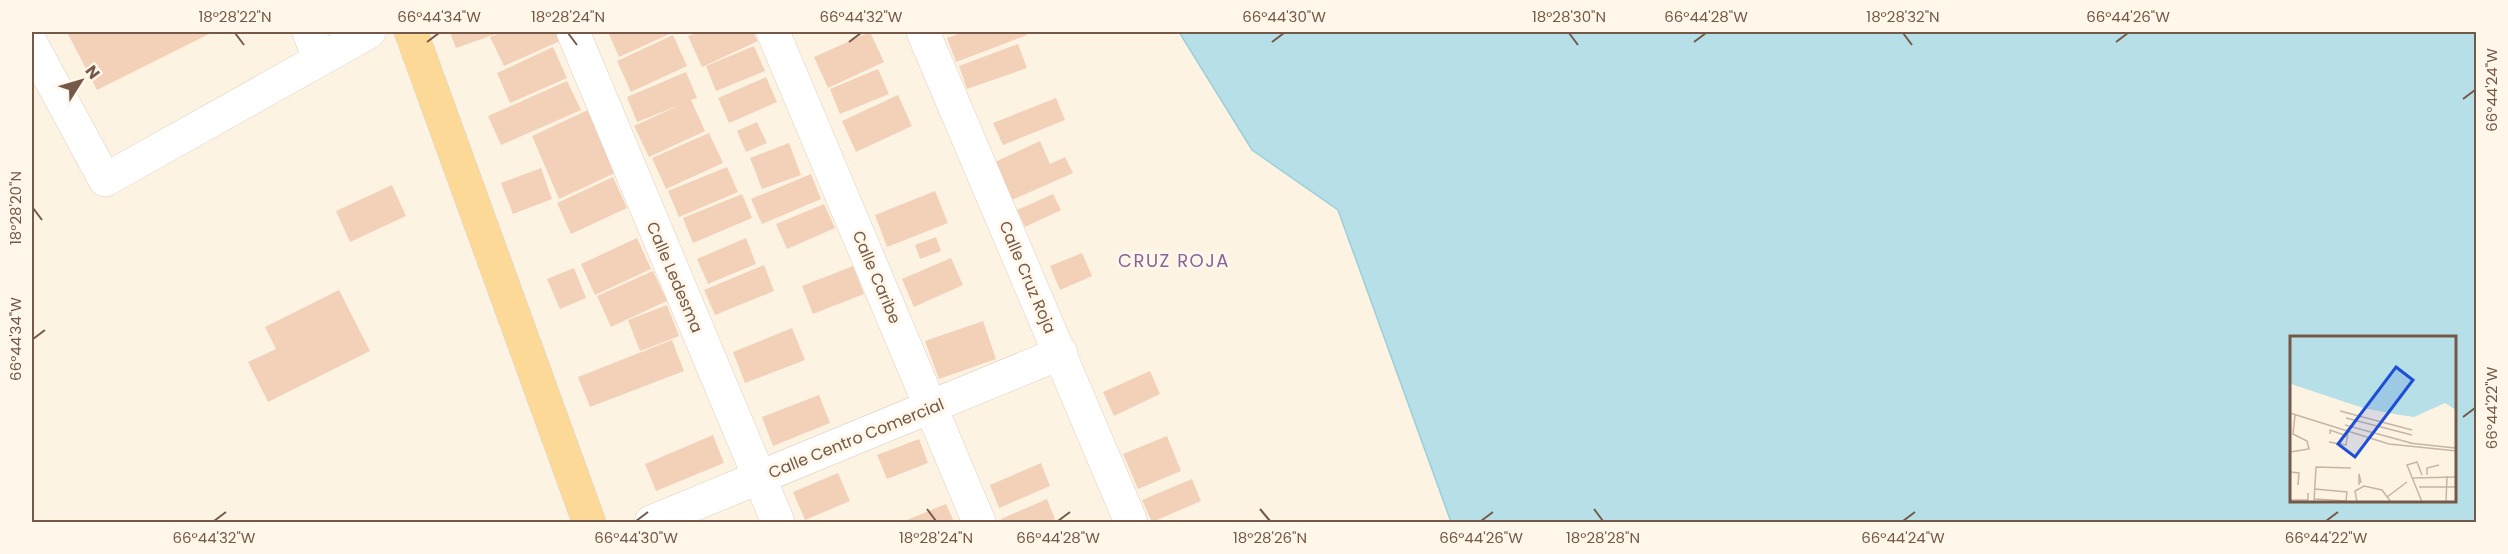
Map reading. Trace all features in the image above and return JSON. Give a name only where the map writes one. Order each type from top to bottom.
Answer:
[{"type":"main road","points":[[411,32],[590,522]]},
{"type":"street","points":[[32,45],[105,180],[314,45],[369,32]]},
{"type":"street","name":"Calle Ledesma","points":[[573,32],[778,522]]},
{"type":"street","name":"Calle Caribe","points":[[773,32],[979,522]]},
{"type":"street","name":"Calle Cruz Roja","points":[[923,32],[1131,522]]},
{"type":"street","name":"Calle Centro Comercial","points":[[651,522],[1061,353]]},
{"type":"water","points":[[1179,32],[2476,32],[2476,522],[1451,522],[1338,210],[1252,150]]},
{"type":"building","points":[[67,32],[213,32],[97,90]]},
{"type":"building","points":[[450,32],[495,32],[496,34],[456,48]]},
{"type":"building","points":[[502,32],[556,32],[560,41],[504,66],[490,37]]},
{"type":"building","points":[[608,32],[674,32],[619,57]]},
{"type":"building","points":[[698,32],[753,32],[758,41],[702,67],[688,36]]},
{"type":"building","points":[[870,32],[884,62],[828,88],[814,57]]},
{"type":"building","points":[[963,32],[1025,32],[1027,35],[956,62],[947,38]]},
{"type":"building","points":[[673,35],[687,66],[631,92],[617,61]]},
{"type":"building","points":[[1018,44],[1027,68],[967,89],[959,66]]},
{"type":"building","points":[[754,46],[765,71],[716,91],[706,66]]},
{"type":"building","points":[[553,47],[567,78],[510,103],[497,73]]},
{"type":"building","points":[[878,69],[889,94],[840,114],[830,89]]},
{"type":"building","points":[[686,72],[697,98],[691,100],[705,131],[649,157],[634,126],[680,105],[637,122],[627,97]]},
{"type":"building","points":[[766,77],[777,102],[729,123],[718,98]]},
{"type":"building","points":[[567,81],[581,110],[501,145],[488,116]]},
{"type":"building","points":[[898,95],[912,126],[856,152],[842,121]]},
{"type":"building","points":[[1056,98],[1065,120],[1003,145],[993,123]]},
{"type":"building","points":[[588,110],[615,173],[559,199],[532,136]]},
{"type":"building","points":[[757,122],[767,143],[746,152],[737,131]]},
{"type":"building","points":[[709,133],[723,163],[666,189],[652,158]]},
{"type":"building","points":[[1040,141],[1050,164],[1065,157],[1073,173],[1012,200],[995,162]]},
{"type":"building","points":[[789,143],[801,175],[762,189],[750,158]]},
{"type":"building","points":[[727,167],[738,192],[679,217],[668,191]]},
{"type":"building","points":[[541,168],[552,199],[513,214],[501,183]]},
{"type":"building","points":[[811,174],[821,199],[762,224],[751,199]]},
{"type":"building","points":[[613,177],[627,208],[571,234],[557,203]]},
{"type":"building","points":[[392,185],[406,216],[350,242],[336,211]]},
{"type":"building","points":[[935,191],[948,223],[887,247],[875,215]]},
{"type":"building","points":[[742,194],[752,218],[693,243],[683,218]]},
{"type":"building","points":[[1053,194],[1061,210],[1025,227],[1017,210]]},
{"type":"building","points":[[824,204],[835,228],[787,249],[776,224]]},
{"type":"building","points":[[936,237],[941,251],[920,259],[915,245]]},
{"type":"building","points":[[637,238],[651,269],[595,295],[581,264]]},
{"type":"building","points":[[746,238],[756,264],[708,284],[697,259]]},
{"type":"building","points":[[1082,253],[1092,276],[1060,290],[1050,266]]},
{"type":"building","points":[[951,258],[963,285],[914,307],[902,279]]},
{"type":"building","points":[[764,265],[774,291],[715,315],[704,290]]},
{"type":"building","points":[[853,266],[864,294],[813,314],[802,286]]},
{"type":"building","points":[[574,268],[586,298],[560,309],[547,279]]},
{"type":"building","points":[[653,271],[667,301],[611,327],[597,296]]},
{"type":"building","points":[[339,290],[370,351],[268,402],[248,362],[276,349],[265,327]]},
{"type":"building","points":[[667,305],[679,336],[640,351],[628,320]]},
{"type":"building","points":[[983,321],[996,359],[939,379],[925,341]]},
{"type":"building","points":[[792,328],[805,360],[745,383],[733,352]]},
{"type":"building","points":[[672,340],[684,371],[590,407],[578,377]]},
{"type":"building","points":[[1150,371],[1160,394],[1114,416],[1103,392]]},
{"type":"building","points":[[819,395],[830,423],[773,446],[762,417]]},
{"type":"building","points":[[713,435],[724,463],[656,491],[645,464]]},
{"type":"building","points":[[1167,436],[1181,471],[1138,489],[1123,454]]},
{"type":"building","points":[[919,439],[928,463],[887,479],[877,455]]},
{"type":"building","points":[[1041,463],[1050,486],[999,508],[990,485]]},
{"type":"building","points":[[838,473],[850,501],[805,520],[793,492]]},
{"type":"building","points":[[1192,479],[1201,501],[1152,522],[1142,500]]},
{"type":"building","points":[[1047,499],[1055,519],[1048,522],[1002,522],[1001,519]]},
{"type":"building","points":[[946,504],[954,522],[902,522]]},
{"type":"district","name":"CRUZ ROJA","points":[[1174,261]]}]
